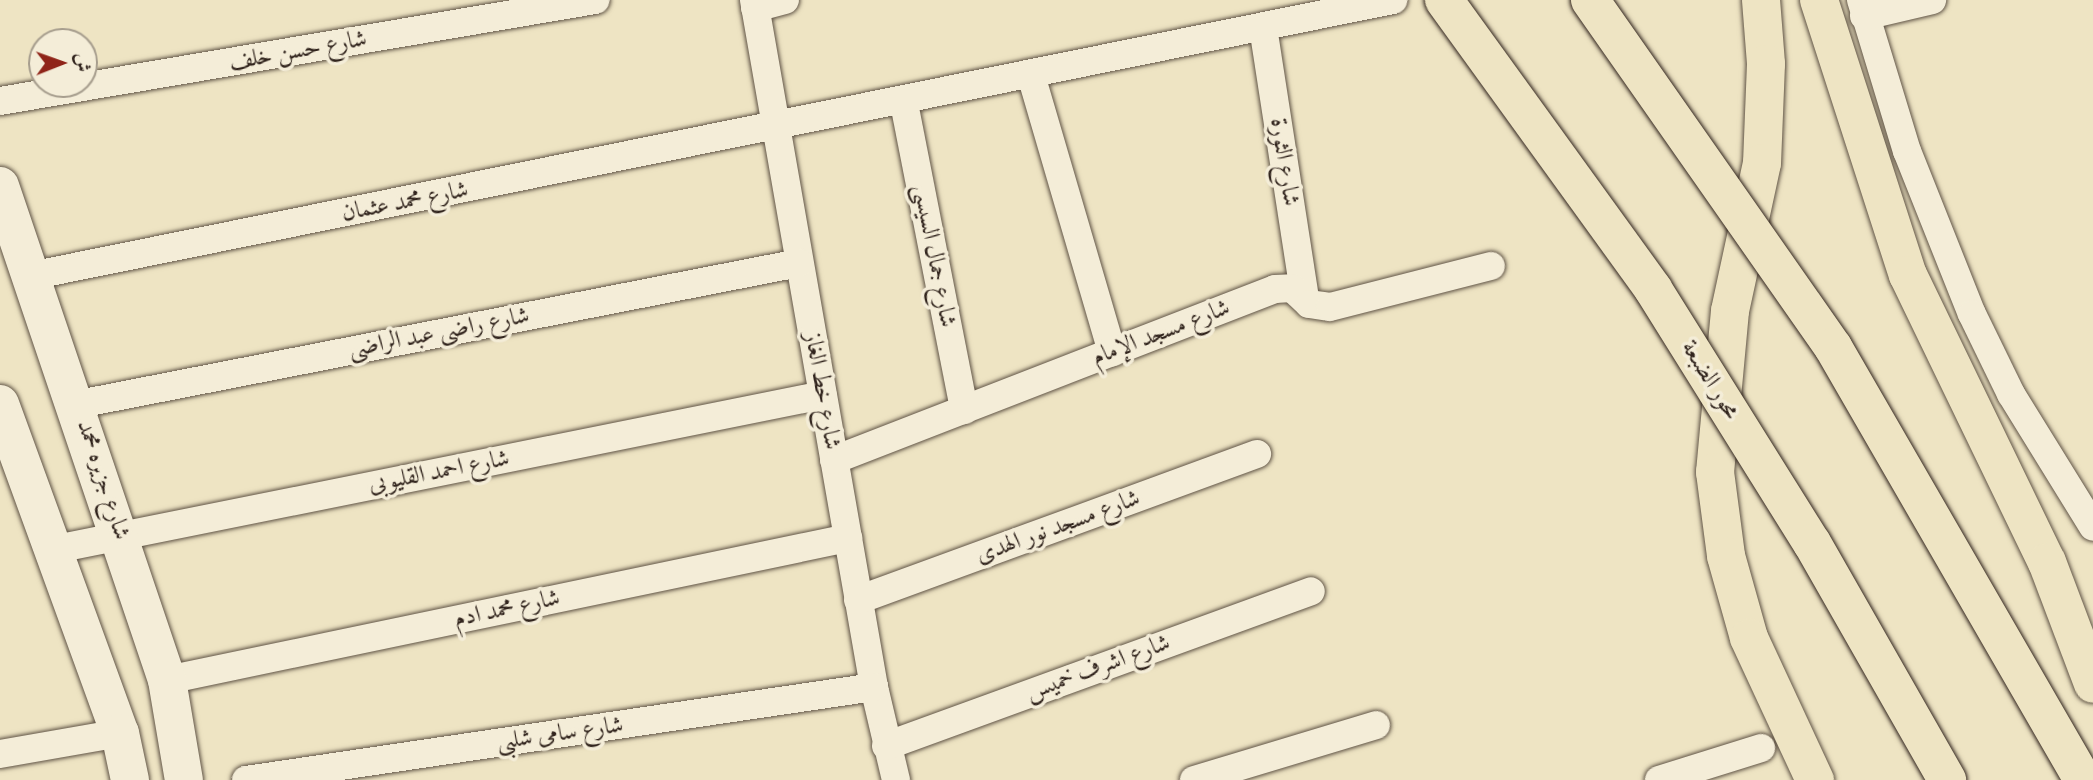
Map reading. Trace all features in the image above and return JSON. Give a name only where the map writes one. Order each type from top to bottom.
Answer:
[{"type":"highway","name":"محور الضبعة","points":[[1444,0],[1653,289],[1812,543],[1947,780]]},
{"type":"highway","points":[[1590,0],[1833,347],[2083,780]]},
{"type":"highway","points":[[1761,0],[1766,64],[1762,163],[1730,312],[1715,472],[1726,556],[1749,638],[1815,780]]},
{"type":"highway","points":[[1819,0],[1908,275],[2047,562],[2093,684]]},
{"type":"main road","name":"شارع جزيره محمد","points":[[0,186],[79,404],[167,680],[184,780]]},
{"type":"main road","points":[[0,404],[56,549],[120,733],[130,780]]},
{"type":"street","name":"شارع حسن خلف","points":[[0,101],[595,0]]},
{"type":"street","points":[[754,4],[785,0]]},
{"type":"street","name":"شارع محمد عثمان","points":[[34,275],[904,103],[1263,27],[1322,7],[1392,0]]},
{"type":"street","points":[[1932,0],[1862,8],[1907,150],[1972,314],[2011,394],[2093,527]]},
{"type":"street","name":"شارع خط الغاز","points":[[754,4],[858,600],[895,780]]},
{"type":"street","name":"شارع الثورة","points":[[1263,27],[1305,297]]},
{"type":"street","points":[[1031,75],[1112,352]]},
{"type":"street","name":"شارع جمال السيسى","points":[[904,103],[964,410]]},
{"type":"street","name":"شارع راضى عبد الراضى","points":[[79,404],[799,262]]},
{"type":"street","name":"شارع مسجد الإمام","points":[[834,460],[1275,289],[1330,307],[1491,266]]},
{"type":"street","name":"شارع احمد القليوبى","points":[[56,549],[823,395]]},
{"type":"street","name":"شارع مسجد نور الهدى","points":[[858,600],[1257,454]]},
{"type":"street","name":"شارع محمد ادم","points":[[167,680],[848,538]]},
{"type":"street","name":"شارع اشرف خميس","points":[[886,746],[1311,591]]},
{"type":"street","name":"شارع سامى شلبى","points":[[246,780],[874,687]]},
{"type":"street","points":[[1194,780],[1376,725]]},
{"type":"street","points":[[0,754],[120,733]]},
{"type":"street","points":[[1659,780],[1761,748]]}]
